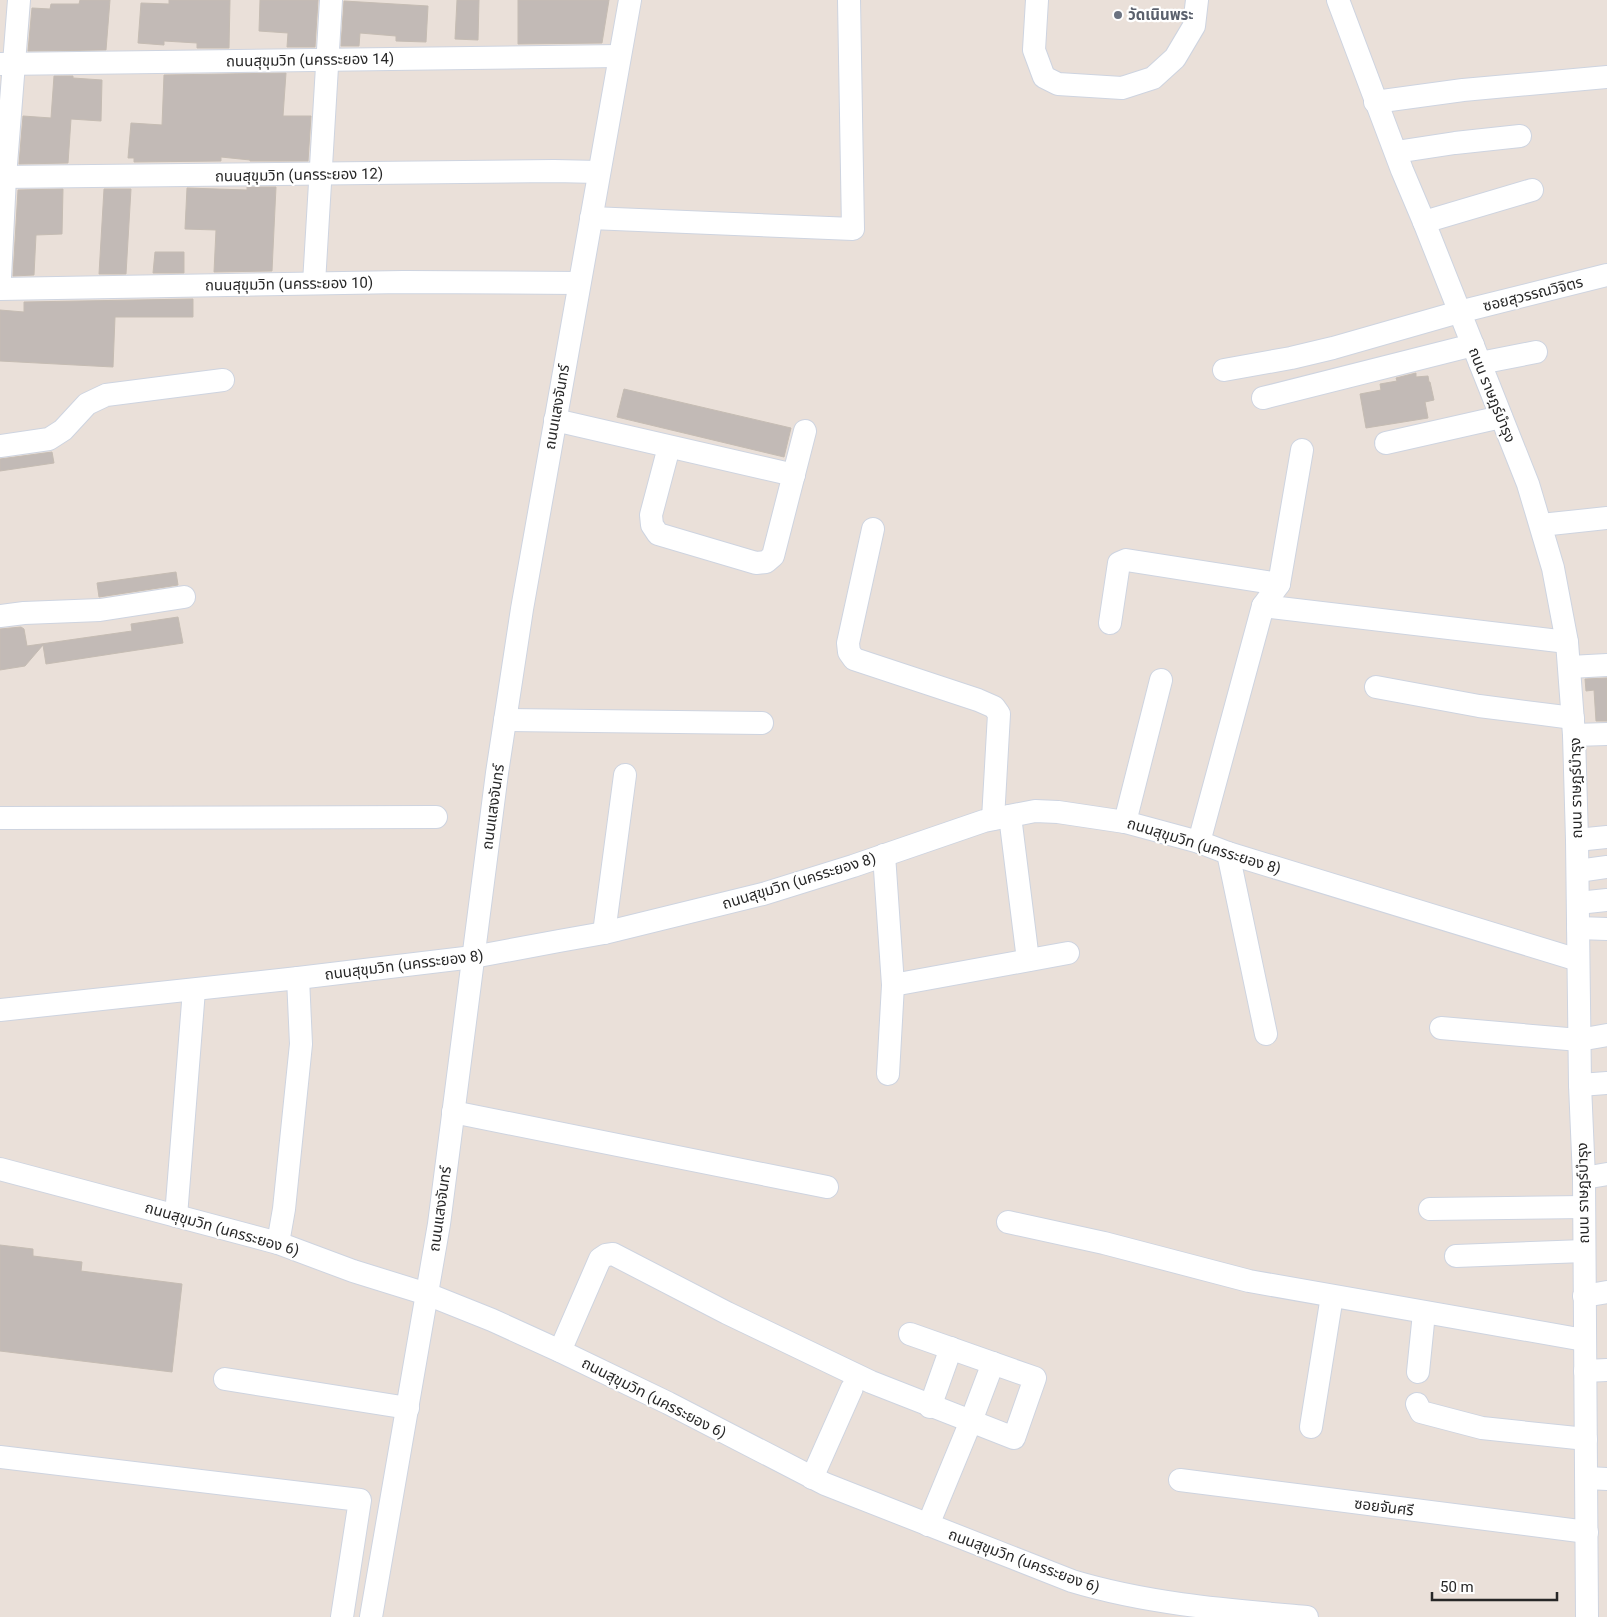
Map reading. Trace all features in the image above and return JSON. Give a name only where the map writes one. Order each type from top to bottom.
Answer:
[{"type":"street","points":[[0,278],[7,64],[19,0]]},
{"type":"street","points":[[314,283],[329,59],[331,0]]},
{"type":"street","name":"ถนนแสงจันทร์","points":[[371,1617],[439,1224],[473,957],[522,608],[630,0]]},
{"type":"street","points":[[591,218],[853,229],[849,0]]},
{"type":"street","points":[[1037,0],[1034,50],[1044,77],[1058,84],[1122,88],[1154,78],[1175,58],[1194,26],[1197,0]]},
{"type":"street","name":"ถนน ราษฎร์บำรุง","points":[[1338,0],[1375,102],[1528,484],[1553,568],[1567,642],[1574,726],[1578,871],[1579,1040],[1584,1178],[1586,1439],[1597,1478],[1587,1532],[1587,1617]]},
{"type":"street","name":"ถนนสุขุมวิท (นครระยอง 14)","points":[[7,64],[619,56]]},
{"type":"street","points":[[1375,102],[1463,90],[1607,77]]},
{"type":"street","points":[[1396,152],[1520,136]]},
{"type":"street","name":"ถนนสุขุมวิท (นครระยอง 12)","points":[[3,178],[599,172]]},
{"type":"street","points":[[1424,222],[1532,190]]},
{"type":"street","name":"ซอยสุวรรณวิจิตร","points":[[1224,370],[1325,350],[1459,312],[1607,275]]},
{"type":"street","name":"ถนนสุขุมวิท (นครระยอง 10)","points":[[0,290],[314,283],[579,283]]},
{"type":"street","points":[[1263,398],[1477,354],[1536,352]]},
{"type":"street","points":[[0,446],[49,439],[64,430],[87,404],[106,395],[223,380]]},
{"type":"street","points":[[1386,443],[1501,417]]},
{"type":"street","points":[[555,420],[794,476]]},
{"type":"street","points":[[669,447],[651,516],[652,525],[658,534],[756,563],[766,562],[773,556],[805,431]]},
{"type":"street","points":[[1198,842],[1263,606],[1279,584],[1302,450]]},
{"type":"street","points":[[1541,525],[1607,518]]},
{"type":"street","points":[[873,529],[848,643],[849,652],[854,659],[978,700],[994,707],[999,714],[1001,818],[1028,960]]},
{"type":"street","points":[[1110,623],[1119,563],[1126,560],[1279,584]]},
{"type":"street","points":[[0,616],[24,613],[100,610],[184,597]]},
{"type":"street","points":[[1263,606],[1567,642]]},
{"type":"street","points":[[1570,667],[1607,665]]},
{"type":"street","points":[[1125,822],[1161,680]]},
{"type":"street","points":[[1376,687],[1479,706],[1607,734]]},
{"type":"street","points":[[505,720],[762,723]]},
{"type":"street","points":[[604,933],[625,776]]},
{"type":"street","name":"ถนนสุขุมวิท (นครระยอง 8)","points":[[0,1010],[194,990],[473,957],[604,933],[763,894],[1001,818],[1036,811],[1058,812],[1125,822],[1198,842],[1228,853],[1578,960]]},
{"type":"street","points":[[0,818],[436,817]]},
{"type":"street","points":[[1577,840],[1607,837]]},
{"type":"street","points":[[1228,853],[1266,1034]]},
{"type":"street","points":[[884,855],[893,985],[888,1074]]},
{"type":"street","points":[[1578,871],[1607,867]]},
{"type":"street","points":[[1578,903],[1607,900]]},
{"type":"street","points":[[1578,928],[1607,929]]},
{"type":"street","points":[[893,985],[1068,953]]},
{"type":"street","points":[[278,1243],[284,1209],[301,1044],[298,978]]},
{"type":"street","points":[[176,1216],[194,990]]},
{"type":"street","points":[[1441,1028],[1579,1040],[1607,1035]]},
{"type":"street","points":[[1580,1085],[1607,1083]]},
{"type":"street","points":[[453,1112],[828,1187]]},
{"type":"street","name":"ถนนสุขุมวิท (นครระยอง 6)","points":[[0,1169],[278,1243],[353,1271],[427,1294],[560,1350],[668,1403],[812,1478],[1072,1581],[1135,1598],[1307,1617]]},
{"type":"street","points":[[1584,1178],[1607,1174]]},
{"type":"street","points":[[1430,1209],[1584,1206]]},
{"type":"street","points":[[1008,1222],[1104,1243],[1249,1281],[1584,1340]]},
{"type":"street","points":[[1456,1256],[1584,1251]]},
{"type":"street","points":[[560,1350],[600,1259],[606,1255],[613,1254],[727,1313],[871,1382],[930,1407],[1014,1438],[1035,1378],[910,1334]]},
{"type":"street","points":[[1584,1296],[1607,1292]]},
{"type":"street","points":[[1311,1427],[1332,1296]]},
{"type":"street","points":[[1418,1372],[1424,1313]]},
{"type":"street","points":[[930,1407],[952,1348]]},
{"type":"street","points":[[928,1525],[993,1363]]},
{"type":"street","points":[[1585,1371],[1607,1370]]},
{"type":"street","points":[[225,1379],[408,1408]]},
{"type":"street","points":[[812,1478],[852,1388]]},
{"type":"street","points":[[1417,1404],[1421,1412],[1482,1428],[1586,1439]]},
{"type":"street","points":[[0,1457],[360,1500],[342,1617]]},
{"type":"street","name":"ซอยจันศรี","points":[[1180,1480],[1587,1532]]},
{"type":"building","points":[[80,0],[110,0],[106,50],[28,51],[32,8],[50,9],[51,4],[79,4]]},
{"type":"building","points":[[169,0],[230,0],[229,48],[197,48],[197,43],[164,41],[164,45],[138,43],[141,3],[169,4]]},
{"type":"building","points":[[260,0],[318,0],[315,47],[287,47],[288,33],[259,31]]},
{"type":"building","points":[[457,0],[479,0],[478,40],[455,39]]},
{"type":"building","points":[[518,0],[609,0],[602,43],[518,44]]},
{"type":"building","points":[[344,1],[428,6],[426,42],[396,41],[396,36],[360,33],[359,46],[341,46]]},
{"type":"building","points":[[286,73],[283,116],[311,116],[308,161],[250,161],[221,157],[221,161],[134,162],[134,158],[128,158],[131,123],[162,125],[164,75]]},
{"type":"building","points":[[54,76],[73,76],[73,78],[102,80],[101,121],[71,119],[68,163],[19,164],[23,116],[51,118]]},
{"type":"building","points":[[247,187],[276,187],[272,271],[214,272],[216,230],[185,229],[187,188],[247,190]]},
{"type":"building","points":[[63,189],[62,234],[36,235],[34,275],[13,276],[18,190]]},
{"type":"building","points":[[104,189],[131,189],[126,274],[99,274]]},
{"type":"building","points":[[155,252],[184,252],[184,273],[153,273]]},
{"type":"building","points":[[193,299],[193,317],[115,317],[113,367],[0,361],[0,310],[24,312],[24,302]]},
{"type":"building","points":[[1416,373],[1416,377],[1428,376],[1430,382],[1434,400],[1425,402],[1428,418],[1366,428],[1360,394],[1381,390],[1380,384],[1397,381],[1396,378]]},
{"type":"building","points":[[624,389],[791,428],[784,457],[617,417]]},
{"type":"building","points":[[52,452],[54,463],[0,471],[0,459]]},
{"type":"building","points":[[176,572],[178,585],[99,597],[97,583]]},
{"type":"building","points":[[178,617],[183,643],[46,664],[43,645],[25,666],[0,670],[0,629],[21,627],[24,629],[27,646],[132,631],[131,624]]},
{"type":"building","points":[[1607,678],[1607,721],[1596,721],[1594,690],[1586,691],[1585,679]]},
{"type":"building","points":[[0,1245],[33,1249],[33,1256],[82,1262],[81,1271],[182,1284],[172,1372],[0,1351]]},
{"type":"place","name":"วัดเนินพระ","points":[[1118,15]]}]
